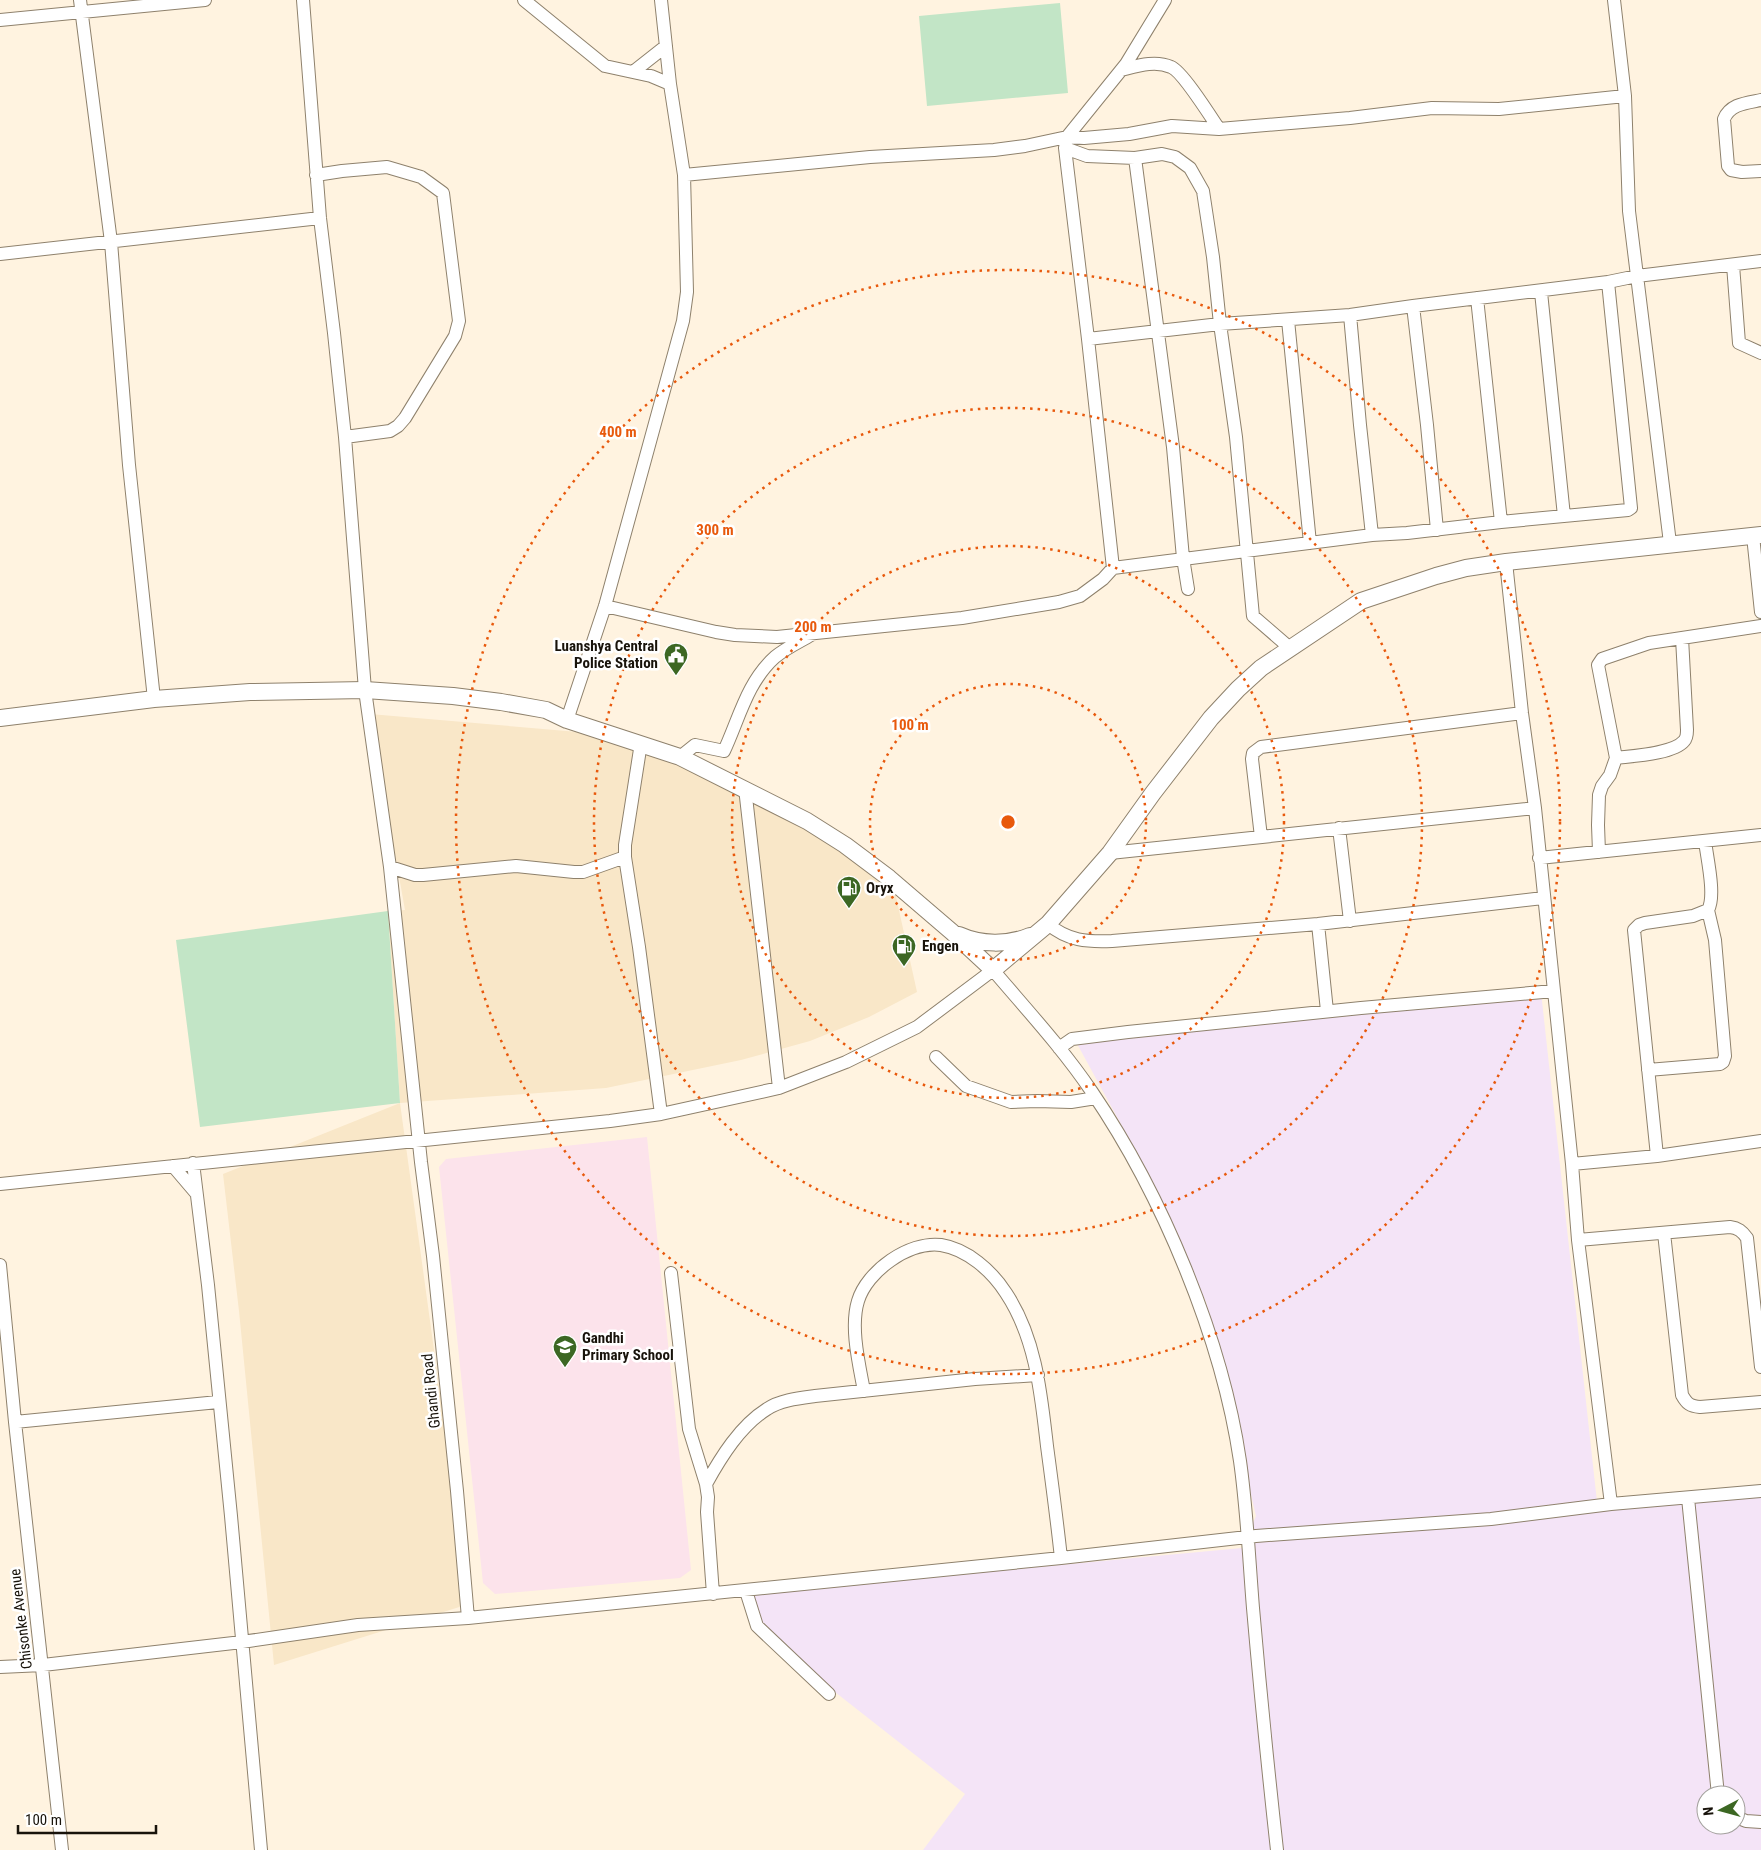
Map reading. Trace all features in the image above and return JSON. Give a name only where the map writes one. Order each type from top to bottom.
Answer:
[{"type":"main road","points":[[0,718],[154,699],[250,692],[365,690],[501,702],[546,710],[566,720],[680,757],[745,788],[807,821],[845,845],[889,878],[993,970],[1046,926],[1110,852],[1211,718],[1261,668],[1362,601],[1466,568],[1757,535]]},
{"type":"main road","points":[[952,932],[974,940],[998,942],[1022,939],[1046,926]]},
{"type":"street","points":[[0,20],[80,6],[205,0]]},
{"type":"street","name":"Ghandi Road","points":[[303,0],[320,218],[345,437],[365,690],[390,867],[421,1162],[433,1256],[468,1618]]},
{"type":"street","points":[[524,0],[605,66],[651,76],[670,84]]},
{"type":"street","points":[[566,720],[606,606],[682,321],[687,292],[684,174],[670,84],[661,0]]},
{"type":"street","points":[[1113,568],[1066,142],[1121,70],[1165,0]]},
{"type":"street","points":[[1614,0],[1625,96],[1629,211],[1670,544]]},
{"type":"street","points":[[80,6],[111,242],[129,465],[154,699]]},
{"type":"street","points":[[633,72],[666,46]]},
{"type":"street","points":[[1121,70],[1148,63],[1172,67],[1219,128]]},
{"type":"street","points":[[684,174],[870,157],[994,150],[1129,134],[1172,126],[1219,128],[1350,118],[1432,108],[1499,109],[1625,96]]},
{"type":"street","points":[[1761,100],[1733,107],[1724,120],[1728,166],[1731,170],[1742,172],[1761,171]]},
{"type":"street","points":[[1066,142],[1087,156],[1135,158],[1162,154],[1176,157],[1190,168],[1203,192],[1214,258],[1220,324],[1236,437],[1252,616],[1290,648]]},
{"type":"street","points":[[1135,158],[1173,447],[1183,558],[1188,589]]},
{"type":"street","points":[[316,175],[387,167],[422,177],[443,192],[459,321],[455,336],[405,418],[398,426],[390,431],[345,437]]},
{"type":"street","points":[[0,254],[320,218]]},
{"type":"street","points":[[1088,339],[1220,324],[1350,315],[1478,298],[1541,292],[1636,276],[1761,261]]},
{"type":"street","points":[[1734,265],[1739,344],[1761,354]]},
{"type":"street","points":[[606,606],[735,635],[777,637],[962,618],[1059,602],[1080,596],[1104,579],[1113,568],[1372,535],[1628,510],[1631,508],[1608,282]]},
{"type":"street","points":[[1541,292],[1564,516]]},
{"type":"street","points":[[1478,298],[1501,522]]},
{"type":"street","points":[[1413,306],[1437,530]]},
{"type":"street","points":[[1350,315],[1372,535]]},
{"type":"street","points":[[1288,320],[1310,542]]},
{"type":"street","points":[[1757,535],[1761,612]]},
{"type":"street","points":[[1506,562],[1522,713],[1535,808],[1572,1164],[1578,1240],[1611,1504]]},
{"type":"street","points":[[1599,852],[1599,795],[1602,786],[1610,775],[1616,758],[1598,665],[1600,662],[1639,645],[1761,626]]},
{"type":"street","points":[[680,757],[695,745],[724,751],[745,699],[758,674],[776,656],[814,633]]},
{"type":"street","points":[[1616,758],[1648,754],[1671,748],[1681,744],[1686,739],[1688,730],[1682,638]]},
{"type":"street","points":[[1262,837],[1252,758],[1253,753],[1261,747],[1522,713]]},
{"type":"street","points":[[641,743],[625,845],[625,857],[661,1114]]},
{"type":"street","points":[[745,788],[779,1088]]},
{"type":"street","points":[[1110,852],[1535,808]]},
{"type":"street","points":[[1339,828],[1350,921]]},
{"type":"street","points":[[1539,858],[1761,835]]},
{"type":"street","points":[[1656,1156],[1634,930],[1639,924],[1693,916],[1708,910],[1711,905],[1711,895],[1704,841]]},
{"type":"street","points":[[390,867],[415,875],[516,866],[583,872],[625,857]]},
{"type":"street","points":[[1046,926],[1064,935],[1093,942],[1350,921],[1543,898]]},
{"type":"street","points":[[1648,1070],[1720,1064],[1723,1062],[1725,1056],[1715,940],[1708,910]]},
{"type":"street","points":[[1318,924],[1326,1011]]},
{"type":"street","points":[[0,1184],[642,1118],[661,1114],[779,1088],[846,1062],[917,1027],[993,970],[1059,1048],[1096,1098],[1130,1153],[1163,1219],[1190,1284],[1221,1373],[1240,1461],[1276,1850]]},
{"type":"street","points":[[1059,1048],[1072,1039],[1326,1011],[1554,991]]},
{"type":"street","points":[[936,1057],[966,1086],[1011,1102],[1037,1100],[1071,1102],[1096,1098]]},
{"type":"street","points":[[1572,1164],[1656,1156],[1761,1141]]},
{"type":"street","points":[[193,1163],[208,1285],[262,1850]]},
{"type":"street","points":[[173,1166],[196,1193]]},
{"type":"street","points":[[1578,1240],[1730,1227],[1743,1232],[1747,1238],[1761,1367]]},
{"type":"street","points":[[1664,1233],[1682,1395],[1686,1402],[1691,1406],[1700,1408],[1761,1402]]},
{"type":"street","points":[[864,1391],[858,1360],[856,1328],[858,1301],[866,1284],[878,1269],[896,1257],[920,1248],[940,1245],[965,1254],[985,1268],[1008,1294],[1028,1339],[1038,1375],[1061,1558]]},
{"type":"street","name":"Chisonke Avenue","points":[[0,1264],[15,1422],[62,1850]]},
{"type":"street","points":[[671,1273],[689,1429],[706,1484],[708,1497],[707,1512],[713,1594]]},
{"type":"street","points":[[706,1484],[716,1466],[745,1426],[768,1408],[791,1400],[864,1391],[1038,1375]]},
{"type":"street","points":[[15,1422],[218,1402]]},
{"type":"street","points":[[0,1667],[43,1665],[242,1642],[358,1625],[468,1618],[746,1591],[1247,1537],[1492,1519],[1611,1504],[1761,1490]]},
{"type":"street","points":[[1688,1498],[1717,1785]]},
{"type":"street","points":[[746,1591],[757,1626],[829,1694]]},
{"type":"street","points":[[1746,1821],[1761,1822]]},
{"type":"shaded area","points":[[370,714],[636,737],[780,808],[893,883],[917,992],[869,1017],[810,1041],[741,1060],[606,1088],[400,1103],[388,911],[405,910]]},
{"type":"shaded area","points":[[1541,992],[1598,1511],[1761,1497],[1761,1850],[923,1850],[965,1794],[784,1652],[770,1632],[738,1595],[1242,1548],[1256,1516],[1206,1302],[1124,1130],[1075,1040]]},
{"type":"shaded area","points":[[400,1103],[469,1604],[274,1665],[239,1311],[223,1174]]},
{"type":"shaded area","name":"Gandhi Primary School","points":[[647,1137],[691,1570],[680,1578],[495,1594],[483,1583],[439,1167],[446,1159]]},
{"type":"green space","points":[[1060,3],[1068,93],[927,106],[919,16]]},
{"type":"green space","points":[[388,911],[400,1103],[200,1127],[176,940]]},
{"type":"place","name":"Luanshya Central Police Station","points":[[676,676]]},
{"type":"place","name":"Oryx","points":[[849,909]]},
{"type":"place","name":"Engen","points":[[904,967]]},
{"type":"place","name":"Gandhi Primary School","points":[[565,1368]]}]
